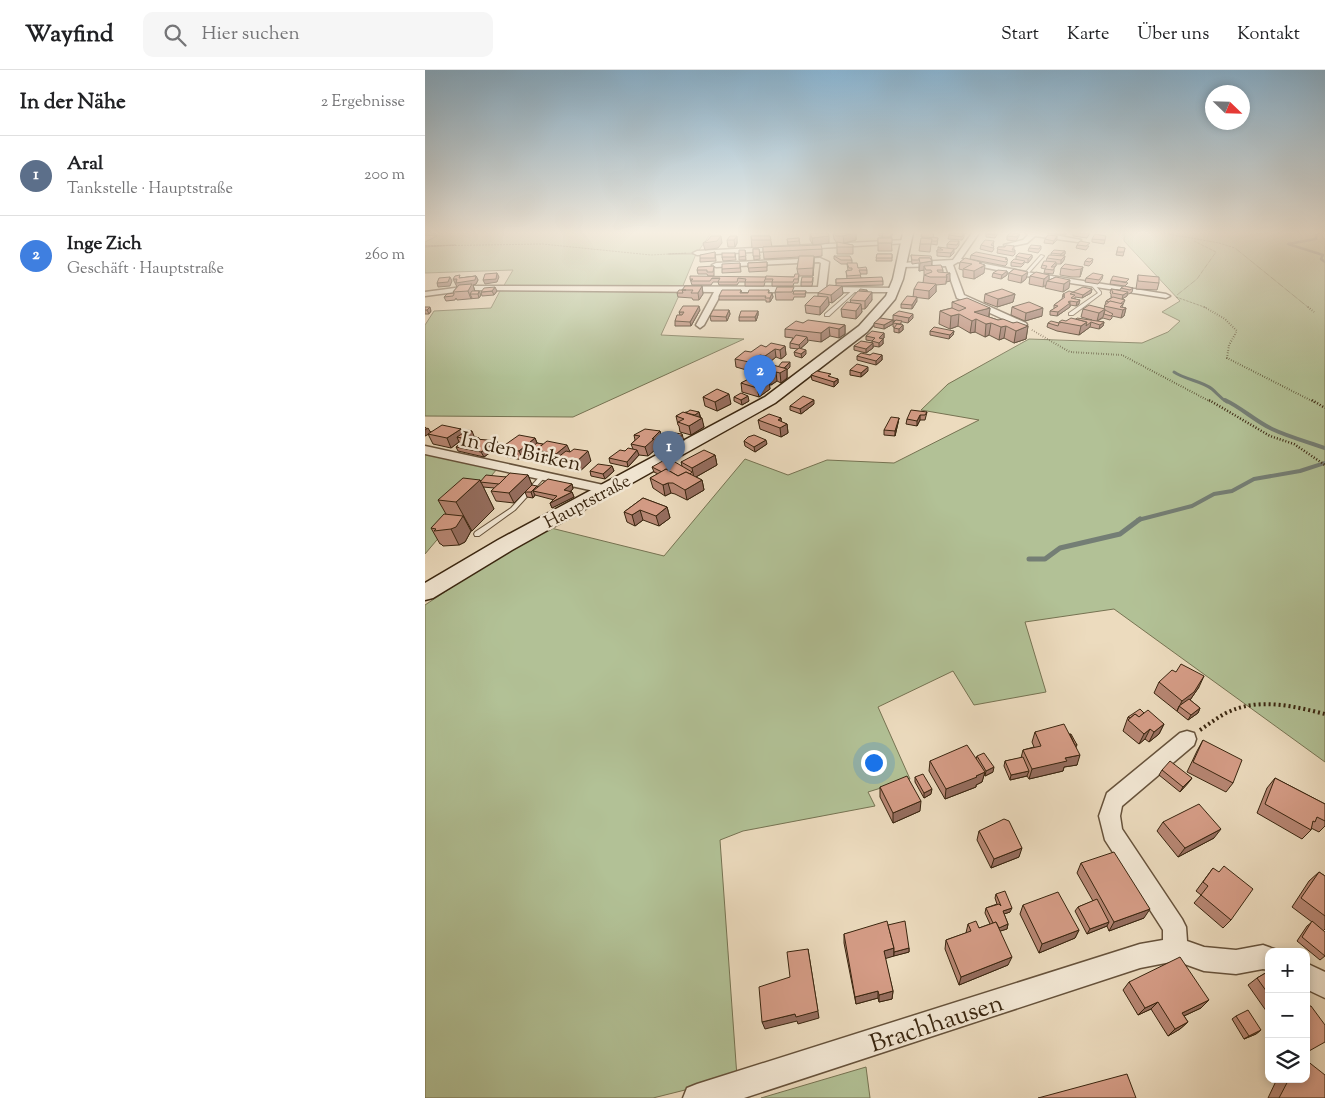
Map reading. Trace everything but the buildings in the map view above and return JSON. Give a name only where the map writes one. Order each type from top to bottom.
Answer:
[{"type":"main road","name":"Hauptstraße","points":[[425,593],[466,567],[770,400],[863,329],[894,290],[897,281]]},
{"type":"street","points":[[822,290],[823,281]]},
{"type":"street","points":[[957,281],[960,296],[1023,325]]},
{"type":"street","points":[[1066,281],[1170,296]]},
{"type":"street","points":[[425,294],[470,288],[894,290]]},
{"type":"street","points":[[700,326],[719,290]]},
{"type":"street","name":"In den Birken","points":[[425,450],[607,490]]},
{"type":"street","points":[[1177,950],[1174,927],[1112,833],[1109,809],[1114,800],[1187,739]]},
{"type":"street","name":"Brachhausen","points":[[697,1098],[743,1085],[1139,956],[1177,950],[1204,959],[1236,962],[1265,957]]},
{"type":"street","points":[[1310,977],[1325,986]]},
{"type":"lane","points":[[1071,314],[1100,294],[1094,286]]},
{"type":"lane","points":[[827,315],[856,289]]},
{"type":"lane","points":[[477,534],[513,509],[543,476]]},
{"type":"path","points":[[1170,296],[1194,281]]},
{"type":"path","points":[[1276,281],[1314,312]]},
{"type":"path","points":[[1170,296],[1190,301],[1231,322],[1237,331],[1229,345],[1227,358],[1296,391],[1325,408]]},
{"type":"path","points":[[1023,325],[1068,352],[1093,354],[1110,352],[1122,355],[1223,408],[1269,436],[1294,444],[1325,464]]},
{"type":"path","points":[[1187,739],[1227,712],[1256,705],[1292,706],[1325,714]]},
{"type":"green space","points":[[507,281],[685,281],[682,288],[503,287]]},
{"type":"green space","points":[[1161,281],[1325,281],[1325,762],[1114,609],[1025,622],[1046,692],[974,705],[953,671],[878,707],[910,779],[868,792],[875,806],[743,831],[720,840],[737,1077],[653,1098],[425,1098],[425,605],[475,572],[551,528],[664,556],[745,459],[788,475],[827,460],[894,463],[979,420],[921,410],[948,384],[1029,339],[1142,343],[1168,332],[1180,321],[1162,312],[1180,301]]},
{"type":"green space","points":[[501,289],[681,291],[661,335],[744,339],[573,417],[425,416],[425,325],[434,311],[491,308]]},
{"type":"green space","points":[[425,452],[497,469],[425,554]]},
{"type":"green space","points":[[866,1067],[870,1098],[761,1098]]},
{"type":"waterway","points":[[1174,372],[1208,386],[1227,402]]},
{"type":"waterway","points":[[1225,400],[1272,429],[1325,448]]},
{"type":"waterway","points":[[1139,520],[1192,506],[1214,494],[1232,491],[1254,479],[1300,471],[1325,463]]},
{"type":"waterway","points":[[1029,559],[1045,559],[1060,548],[1120,534],[1139,520]]},
{"type":"place","name":"Inge Zich","points":[[760,396]]},
{"type":"place","name":"Aral","points":[[669,472]]}]
